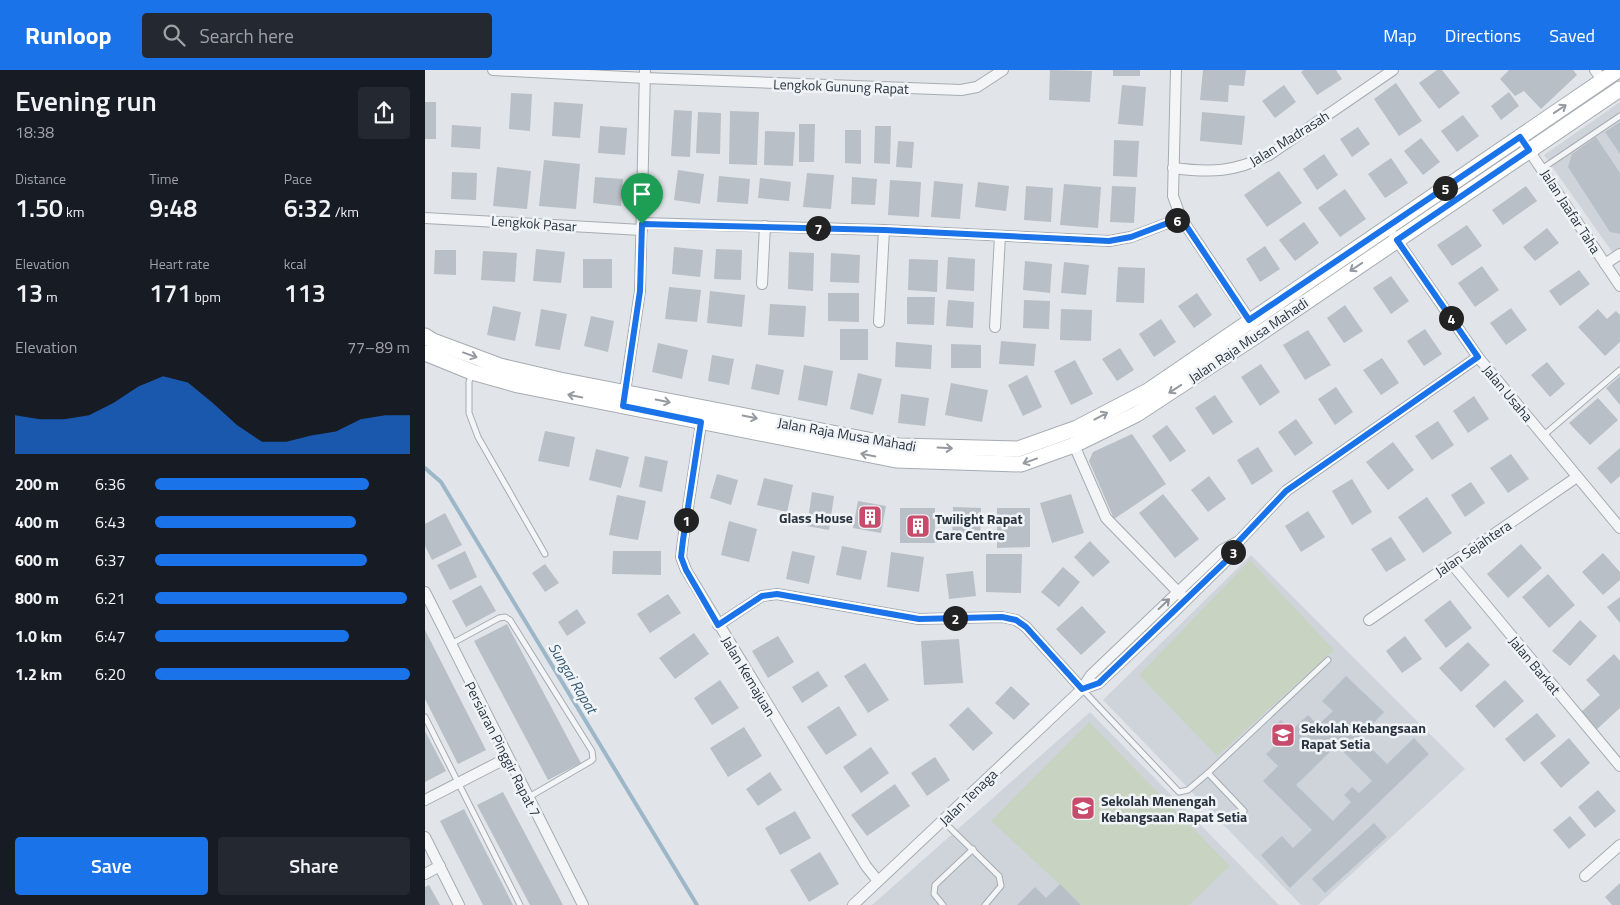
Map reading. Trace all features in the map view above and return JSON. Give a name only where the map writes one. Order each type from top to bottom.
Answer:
[{"type":"main road","name":"Jalan Raja Musa Mahadi","points":[[425,353],[472,372],[518,385],[624,400],[702,415],[899,446],[1018,449],[1077,428],[1148,391],[1249,320],[1520,137],[1599,75],[1619,70]]},
{"type":"main road","name":"Jalan Raja Musa Mahadi","points":[[702,415],[896,460],[1021,464],[1074,445],[1137,414],[1259,334],[1620,89]]},
{"type":"main road","name":"Jalan Raja Musa Mahadi","points":[[425,336],[433,341],[500,366],[624,400]]},
{"type":"street","name":"Lengkok Gunung Rapat","points":[[493,70],[645,74],[961,90],[977,87],[1003,70]]},
{"type":"street","points":[[1176,70],[1173,196],[1181,218],[1259,334]]},
{"type":"street","name":"Jalan Madrasah","points":[[1173,168],[1227,171],[1247,166],[1269,154],[1393,70]]},
{"type":"street","points":[[624,400],[640,291],[645,74]]},
{"type":"street","name":"Jalan Jaafar Taha","points":[[1520,137],[1543,168],[1620,286]]},
{"type":"street","name":"Lengkok Pasar","points":[[425,218],[642,227],[765,226],[884,230],[1109,241],[1131,237],[1181,218]]},
{"type":"street","points":[[762,284],[765,226]]},
{"type":"street","name":"Jalan Usaha","points":[[1387,227],[1478,357],[1620,528]]},
{"type":"street","points":[[879,322],[884,230]]},
{"type":"street","points":[[995,327],[999,236]]},
{"type":"street","points":[[1605,264],[1620,254]]},
{"type":"street","name":"Jalan Tenaga","points":[[1082,689],[1099,683],[1152,633],[1229,558],[1239,541],[1292,487],[1478,357]]},
{"type":"street","name":"Jalan Kemajuan","points":[[702,415],[681,557],[686,570],[718,625],[866,866],[878,881]]},
{"type":"street","points":[[1074,445],[1106,518],[1185,600]]},
{"type":"street","name":"Jalan Sejahtera","points":[[1369,620],[1577,477]]},
{"type":"street","name":"Jalan Tenaga","points":[[853,905],[1082,689],[1091,675],[1221,550],[1239,541]]},
{"type":"street","name":"Jalan Barkat","points":[[1451,563],[1620,766]]},
{"type":"street","points":[[1201,569],[1209,577]]},
{"type":"street","name":"Persiaran Pinggir Rapat 7","points":[[425,592],[427,604],[450,644],[583,905]]},
{"type":"street","points":[[718,625],[762,596],[777,594],[919,619],[1002,617],[1016,620],[1026,627],[1082,689]]},
{"type":"street","points":[[1143,624],[1152,633]]},
{"type":"street","points":[[1124,643],[1132,652]]},
{"type":"street","points":[[425,800],[507,758]]},
{"type":"street","points":[[425,836],[459,905]]},
{"type":"street","points":[[1585,876],[1620,845]]},
{"type":"street","points":[[425,874],[440,866]]},
{"type":"lane","points":[[1543,168],[1620,116]]},
{"type":"lane","points":[[1544,435],[1620,370]]},
{"type":"lane","points":[[472,372],[469,382],[469,413],[478,437],[545,554]]},
{"type":"lane","points":[[450,644],[499,618],[505,617],[510,620],[592,751],[593,758],[591,761],[527,798]]},
{"type":"lane","points":[[1082,689],[1179,792],[1188,790],[1208,773],[1328,660]]},
{"type":"lane","points":[[425,718],[520,905]]},
{"type":"lane","points":[[1208,773],[1244,811]]},
{"type":"lane","points":[[943,821],[999,876],[1001,886],[985,905]]},
{"type":"lane","points":[[943,905],[934,894],[935,885],[973,849]]},
{"type":"shaded area","points":[[1620,102],[1620,263],[1544,155]]},
{"type":"shaded area","name":"Sekolah Kebangsaan Rapat Setia","points":[[1251,555],[1465,769],[1318,905],[1301,905],[1103,700]]},
{"type":"shaded area","name":"Sekolah Menengah Kebangsaan Rapat Setia","points":[[1090,712],[1279,905],[872,905]]},
{"type":"green space","points":[[1250,560],[1334,650],[1217,756],[1139,675]]},
{"type":"green space","name":"Sekolah Menengah Kebangsaan Rapat Setia","points":[[1089,722],[1230,866],[1189,905],[1082,905],[991,821]]},
{"type":"building","points":[[1050,70],[1092,71],[1090,102],[1049,100]]},
{"type":"building","points":[[1113,70],[1140,70],[1140,76],[1113,76]]},
{"type":"building","points":[[1203,70],[1246,70],[1244,86],[1229,85],[1228,102],[1200,100]]},
{"type":"building","points":[[1304,70],[1336,70],[1342,79],[1317,95],[1301,72]]},
{"type":"building","points":[[1437,70],[1442,70],[1460,93],[1439,109],[1419,83]]},
{"type":"building","points":[[1509,70],[1573,70],[1577,75],[1541,109],[1524,91],[1515,96],[1500,79]]},
{"type":"building","points":[[1396,83],[1422,121],[1399,136],[1374,99]]},
{"type":"building","points":[[1122,85],[1146,87],[1143,126],[1118,124]]},
{"type":"building","points":[[1284,85],[1296,102],[1275,118],[1262,101]]},
{"type":"building","points":[[1509,92],[1519,106],[1501,120],[1491,106]]},
{"type":"building","points":[[511,93],[532,94],[530,131],[509,129]]},
{"type":"building","points":[[425,102],[436,102],[436,139],[425,139]]},
{"type":"building","points":[[554,102],[583,104],[580,138],[552,136]]},
{"type":"building","points":[[674,110],[692,111],[690,157],[671,156]]},
{"type":"building","points":[[730,111],[759,112],[757,165],[729,164]]},
{"type":"building","points":[[698,112],[721,113],[720,154],[696,153]]},
{"type":"building","points":[[1202,112],[1245,116],[1242,145],[1200,141]]},
{"type":"building","points":[[1463,115],[1479,136],[1457,152],[1441,131]]},
{"type":"building","points":[[1620,122],[1620,154],[1605,132]]},
{"type":"building","points":[[799,124],[815,124],[814,162],[799,162]]},
{"type":"building","points":[[452,125],[481,127],[480,149],[451,147]]},
{"type":"building","points":[[600,126],[627,128],[625,155],[598,153]]},
{"type":"building","points":[[875,126],[891,126],[890,164],[874,163]]},
{"type":"building","points":[[1358,127],[1370,144],[1352,157],[1340,139]]},
{"type":"building","points":[[845,130],[861,130],[861,164],[845,163]]},
{"type":"building","points":[[765,131],[795,132],[793,166],[764,165]]},
{"type":"building","points":[[1596,137],[1620,173],[1620,234],[1610,232],[1568,167],[1572,154]]},
{"type":"building","points":[[1421,138],[1440,162],[1423,175],[1404,151]]},
{"type":"building","points":[[1114,140],[1139,141],[1137,177],[1113,176]]},
{"type":"building","points":[[898,141],[914,142],[912,168],[896,167]]},
{"type":"building","points":[[1324,154],[1338,175],[1317,190],[1303,169]]},
{"type":"building","points":[[1391,158],[1408,183],[1385,198],[1368,174]]},
{"type":"building","points":[[544,160],[580,164],[576,209],[539,206]]},
{"type":"building","points":[[497,167],[531,171],[527,209],[493,206]]},
{"type":"building","points":[[678,170],[704,174],[700,204],[674,200]]},
{"type":"building","points":[[1279,171],[1302,203],[1267,227],[1244,195]]},
{"type":"building","points":[[452,172],[477,173],[476,200],[451,199]]},
{"type":"building","points":[[807,173],[834,175],[831,209],[803,207]]},
{"type":"building","points":[[719,176],[750,179],[748,204],[717,202]]},
{"type":"building","points":[[595,177],[623,179],[621,206],[593,203]]},
{"type":"building","points":[[852,177],[877,179],[875,205],[851,204]]},
{"type":"building","points":[[760,178],[791,182],[789,201],[758,198]]},
{"type":"building","points":[[890,180],[921,182],[919,217],[888,215]]},
{"type":"building","points":[[934,181],[963,184],[960,219],[931,217]]},
{"type":"building","points":[[978,182],[1009,186],[1006,211],[975,207]]},
{"type":"building","points":[[1064,184],[1101,187],[1098,228],[1060,225]]},
{"type":"building","points":[[1026,186],[1053,188],[1051,222],[1024,220]]},
{"type":"building","points":[[1112,186],[1136,187],[1134,223],[1110,222]]},
{"type":"building","points":[[1526,186],[1537,201],[1503,225],[1492,210]]},
{"type":"building","points":[[1345,189],[1366,219],[1340,237],[1318,208]]},
{"type":"building","points":[[1304,222],[1319,243],[1295,261],[1279,240]]},
{"type":"building","points":[[1467,225],[1482,246],[1452,266],[1437,245]]},
{"type":"building","points":[[1547,228],[1559,243],[1535,261],[1523,247]]},
{"type":"building","points":[[1265,246],[1280,269],[1260,282],[1246,259]]},
{"type":"building","points":[[674,247],[703,250],[700,277],[672,274]]},
{"type":"building","points":[[536,249],[565,252],[561,283],[533,281]]},
{"type":"building","points":[[716,249],[742,250],[741,280],[714,279]]},
{"type":"building","points":[[435,250],[456,250],[456,275],[434,274]]},
{"type":"building","points":[[483,251],[517,253],[515,282],[481,280]]},
{"type":"building","points":[[789,252],[814,253],[813,291],[788,289]]},
{"type":"building","points":[[831,253],[860,255],[859,283],[830,282]]},
{"type":"building","points":[[948,257],[975,259],[974,291],[946,289]]},
{"type":"building","points":[[583,259],[612,259],[612,288],[583,288]]},
{"type":"building","points":[[909,259],[938,260],[937,292],[908,290]]},
{"type":"building","points":[[1025,261],[1052,264],[1050,293],[1023,290]]},
{"type":"building","points":[[1064,262],[1089,265],[1086,295],[1061,293]]},
{"type":"building","points":[[1482,266],[1499,290],[1475,307],[1458,283]]},
{"type":"building","points":[[1118,267],[1145,268],[1144,303],[1116,302]]},
{"type":"building","points":[[1579,270],[1590,284],[1560,306],[1549,291]]},
{"type":"building","points":[[1391,276],[1409,301],[1391,314],[1373,288]]},
{"type":"building","points":[[669,287],[701,290],[697,322],[665,319]]},
{"type":"building","points":[[710,291],[745,295],[742,327],[707,323]]},
{"type":"building","points":[[828,293],[859,293],[859,322],[828,321]]},
{"type":"building","points":[[1197,293],[1212,315],[1194,328],[1178,306]]},
{"type":"building","points":[[907,297],[935,297],[934,325],[907,324]]},
{"type":"building","points":[[948,300],[974,302],[973,328],[946,326]]},
{"type":"building","points":[[1024,300],[1050,301],[1049,329],[1023,328]]},
{"type":"building","points":[[770,304],[806,306],[804,337],[768,335]]},
{"type":"building","points":[[1345,305],[1363,331],[1344,343],[1327,318]]},
{"type":"building","points":[[493,306],[521,312],[515,341],[487,335]]},
{"type":"building","points":[[1511,308],[1527,330],[1506,345],[1490,323]]},
{"type":"building","points":[[541,309],[567,314],[560,350],[535,346]]},
{"type":"building","points":[[1061,309],[1092,310],[1091,341],[1060,340]]},
{"type":"building","points":[[1598,309],[1607,319],[1616,311],[1620,315],[1620,342],[1605,356],[1578,327]]},
{"type":"building","points":[[591,316],[614,321],[608,352],[584,346]]},
{"type":"building","points":[[1161,319],[1176,342],[1154,357],[1139,334]]},
{"type":"building","points":[[840,329],[868,329],[868,360],[840,360]]},
{"type":"building","points":[[1425,329],[1442,354],[1424,366],[1407,341]]},
{"type":"building","points":[[1308,330],[1331,365],[1305,380],[1283,345]]},
{"type":"building","points":[[1001,341],[1036,344],[1034,366],[999,364]]},
{"type":"building","points":[[896,342],[932,345],[931,369],[895,367]]},
{"type":"building","points":[[658,343],[688,350],[682,379],[652,372]]},
{"type":"building","points":[[951,344],[981,345],[981,368],[951,368]]},
{"type":"building","points":[[1120,348],[1134,370],[1117,381],[1102,359]]},
{"type":"building","points":[[712,355],[734,359],[729,385],[708,381]]},
{"type":"building","points":[[1382,358],[1399,383],[1381,395],[1363,370]]},
{"type":"building","points":[[1075,360],[1093,394],[1071,405],[1054,371]]},
{"type":"building","points":[[1547,362],[1565,384],[1550,397],[1531,375]]},
{"type":"building","points":[[756,364],[784,370],[779,395],[751,389]]},
{"type":"building","points":[[1261,364],[1280,392],[1260,406],[1241,377]]},
{"type":"building","points":[[804,365],[833,371],[827,406],[798,400]]},
{"type":"building","points":[[858,373],[882,379],[873,415],[850,409]]},
{"type":"building","points":[[1027,375],[1042,407],[1023,416],[1008,385]]},
{"type":"building","points":[[1620,376],[1620,405],[1606,388]]},
{"type":"building","points":[[951,383],[988,390],[982,422],[945,415]]},
{"type":"building","points":[[1336,387],[1353,412],[1335,425],[1318,399]]},
{"type":"building","points":[[901,394],[929,398],[925,426],[898,423]]},
{"type":"building","points":[[1215,395],[1233,422],[1213,435],[1195,408]]},
{"type":"building","points":[[1474,396],[1489,419],[1468,433],[1453,411]]},
{"type":"building","points":[[1598,398],[1618,420],[1590,445],[1569,423]]},
{"type":"building","points":[[1296,419],[1313,443],[1295,456],[1278,432]]},
{"type":"building","points":[[1438,421],[1454,445],[1432,460],[1415,436]]},
{"type":"building","points":[[1167,425],[1186,451],[1170,462],[1152,436]]},
{"type":"building","points":[[545,431],[575,437],[569,467],[538,461]]},
{"type":"building","points":[[1132,434],[1166,484],[1114,519],[1089,461],[1093,452]]},
{"type":"building","points":[[1393,442],[1414,470],[1388,490],[1366,462]]},
{"type":"building","points":[[1258,447],[1273,471],[1252,485],[1237,460]]},
{"type":"building","points":[[1620,448],[1620,476],[1611,484],[1597,468]]},
{"type":"building","points":[[596,449],[629,457],[621,488],[589,480]]},
{"type":"building","points":[[1511,454],[1529,479],[1508,493],[1490,468]]},
{"type":"building","points":[[645,456],[668,461],[662,492],[639,487]]},
{"type":"building","points":[[717,474],[738,480],[731,505],[710,498]]},
{"type":"building","points":[[1209,476],[1226,499],[1208,512],[1191,490]]},
{"type":"building","points":[[764,478],[793,485],[787,512],[757,505]]},
{"type":"building","points":[[1352,479],[1372,512],[1352,525],[1332,491]]},
{"type":"building","points":[[1471,482],[1485,503],[1465,517],[1451,495]]},
{"type":"building","points":[[812,492],[834,496],[829,530],[807,526]]},
{"type":"building","points":[[1071,494],[1084,533],[1052,543],[1040,503]]},
{"type":"building","points":[[1163,494],[1199,539],[1175,558],[1139,513]]},
{"type":"building","points":[[617,495],[646,501],[638,540],[609,535]]},
{"type":"building","points":[[1427,497],[1452,533],[1423,553],[1398,517]]},
{"type":"building","name":"Glass House","points":[[858,501],[886,506],[881,533],[853,528]]},
{"type":"building","points":[[953,507],[981,508],[980,540],[952,539]]},
{"type":"building","name":"Twilight Rapat Care Centre","points":[[900,508],[935,508],[935,543],[900,543]]},
{"type":"building","points":[[997,508],[1030,508],[1030,547],[997,548]]},
{"type":"building","points":[[1308,511],[1325,537],[1301,552],[1285,526]]},
{"type":"building","points":[[445,513],[462,545],[432,560],[425,546],[425,524]]},
{"type":"building","points":[[729,521],[757,529],[749,562],[721,555]]},
{"type":"building","points":[[1391,537],[1406,560],[1386,572],[1371,549]]},
{"type":"building","points":[[1090,541],[1110,562],[1093,577],[1074,557]]},
{"type":"building","points":[[1521,544],[1542,568],[1508,598],[1487,574]]},
{"type":"building","points":[[842,546],[867,551],[861,580],[836,575]]},
{"type":"building","points":[[465,551],[477,577],[450,590],[437,565]]},
{"type":"building","points":[[613,551],[661,551],[661,575],[612,574]]},
{"type":"building","points":[[792,551],[815,556],[809,584],[786,579]]},
{"type":"building","points":[[891,552],[924,557],[919,592],[887,587]]},
{"type":"building","points":[[1603,553],[1620,572],[1620,580],[1603,595],[1582,572]]},
{"type":"building","points":[[986,554],[1022,554],[1021,593],[986,592]]},
{"type":"building","points":[[545,564],[559,583],[545,592],[532,573]]},
{"type":"building","points":[[1063,567],[1080,582],[1059,607],[1041,592]]},
{"type":"building","points":[[973,571],[976,596],[949,599],[946,574]]},
{"type":"building","points":[[1548,574],[1575,605],[1549,628],[1522,597]]},
{"type":"building","points":[[481,585],[496,611],[466,627],[452,601]]},
{"type":"building","points":[[668,594],[681,613],[650,633],[637,614]]},
{"type":"building","points":[[1620,597],[1620,623],[1607,607]]},
{"type":"building","points":[[1450,600],[1472,628],[1446,648],[1424,620]]},
{"type":"building","points":[[1082,606],[1106,632],[1081,655],[1056,629]]},
{"type":"building","points":[[577,609],[586,623],[567,636],[558,622]]},
{"type":"building","points":[[1580,620],[1597,636],[1570,666],[1552,651]]},
{"type":"building","points":[[507,624],[581,763],[548,780],[474,641]]},
{"type":"building","points":[[425,630],[486,750],[458,764],[425,699]]},
{"type":"building","points":[[694,633],[709,654],[675,679],[659,658]]},
{"type":"building","points":[[778,636],[794,662],[768,678],[752,651]]},
{"type":"building","points":[[1405,636],[1422,659],[1402,673],[1386,651]]},
{"type":"building","points":[[959,639],[963,683],[924,685],[921,641]]},
{"type":"building","points":[[1468,642],[1490,665],[1461,692],[1439,668]]},
{"type":"building","points":[[1614,654],[1620,661],[1620,708],[1596,730],[1580,713],[1600,695],[1586,680]]},
{"type":"building","points":[[865,663],[889,700],[868,713],[844,676]]},
{"type":"building","points":[[818,671],[828,686],[802,703],[792,687]]},
{"type":"building","points":[[1346,676],[1384,712],[1360,737],[1387,764],[1414,738],[1429,754],[1290,888],[1261,855],[1282,836],[1293,848],[1312,830],[1263,781],[1278,766],[1266,754],[1281,740],[1270,730],[1281,720],[1291,731],[1308,715],[1318,725],[1333,711],[1322,701]],"holes":[[[1337,745],[1372,781],[1359,793],[1352,787],[1344,795],[1351,802],[1333,821],[1296,785]]]},
{"type":"building","points":[[720,680],[739,708],[712,725],[694,698]]},
{"type":"building","points":[[1505,680],[1524,701],[1494,728],[1475,706]]},
{"type":"building","points":[[1011,686],[1030,704],[1014,720],[995,703]]},
{"type":"building","points":[[839,706],[857,735],[826,755],[807,727]]},
{"type":"building","points":[[968,707],[993,733],[973,751],[949,725]]},
{"type":"building","points":[[1537,713],[1556,736],[1524,762],[1505,739]]},
{"type":"building","points":[[744,727],[762,756],[728,777],[710,748]]},
{"type":"building","points":[[425,731],[446,771],[425,782]]},
{"type":"building","points":[[1569,738],[1590,763],[1561,788],[1540,763]]},
{"type":"building","points":[[871,747],[889,773],[861,793],[843,767]]},
{"type":"building","points":[[935,757],[950,780],[927,796],[911,773]]},
{"type":"building","points":[[770,772],[782,790],[758,806],[746,789]]},
{"type":"building","points":[[895,784],[910,806],[867,836],[851,815]]},
{"type":"building","points":[[1598,790],[1616,811],[1595,828],[1578,807]]},
{"type":"building","points":[[503,792],[563,905],[530,905],[477,805]]},
{"type":"building","points":[[464,809],[513,905],[483,905],[440,821]]},
{"type":"building","points":[[795,811],[811,838],[780,855],[765,828]]},
{"type":"building","points":[[1570,816],[1586,835],[1569,849],[1553,830]]},
{"type":"building","points":[[1374,823],[1387,837],[1325,893],[1312,879]]},
{"type":"building","points":[[820,852],[839,884],[809,902],[790,870]]},
{"type":"building","points":[[1620,883],[1620,905],[1612,905],[1605,897]]},
{"type":"building","points":[[1060,884],[1081,905],[1017,905],[1035,887],[1046,898]]},
{"type":"building","points":[[429,885],[440,905],[425,905],[425,887]]},
{"type":"waterway","name":"Sungai Rapat","points":[[425,468],[441,482],[697,905]]},
{"type":"place","name":"Glass House","points":[[870,517]]},
{"type":"place","name":"Twilight Rapat Care Centre","points":[[918,526]]},
{"type":"place","name":"Sekolah Kebangsaan Rapat Setia","points":[[1283,735]]},
{"type":"place","name":"Sekolah Menengah Kebangsaan Rapat Setia","points":[[1083,808]]},
{"type":"route","points":[[1520,137],[1529,150],[1397,240],[1478,357],[1286,491],[1239,541],[1229,558],[1173,613],[1099,683],[1082,689],[1026,627],[1016,620],[1002,617],[919,619],[897,617],[777,594],[762,596],[718,625],[686,570],[681,557],[701,422],[623,406],[640,291],[642,224],[884,230],[1109,241],[1131,237],[1181,218],[1249,320],[1520,137]]}]
